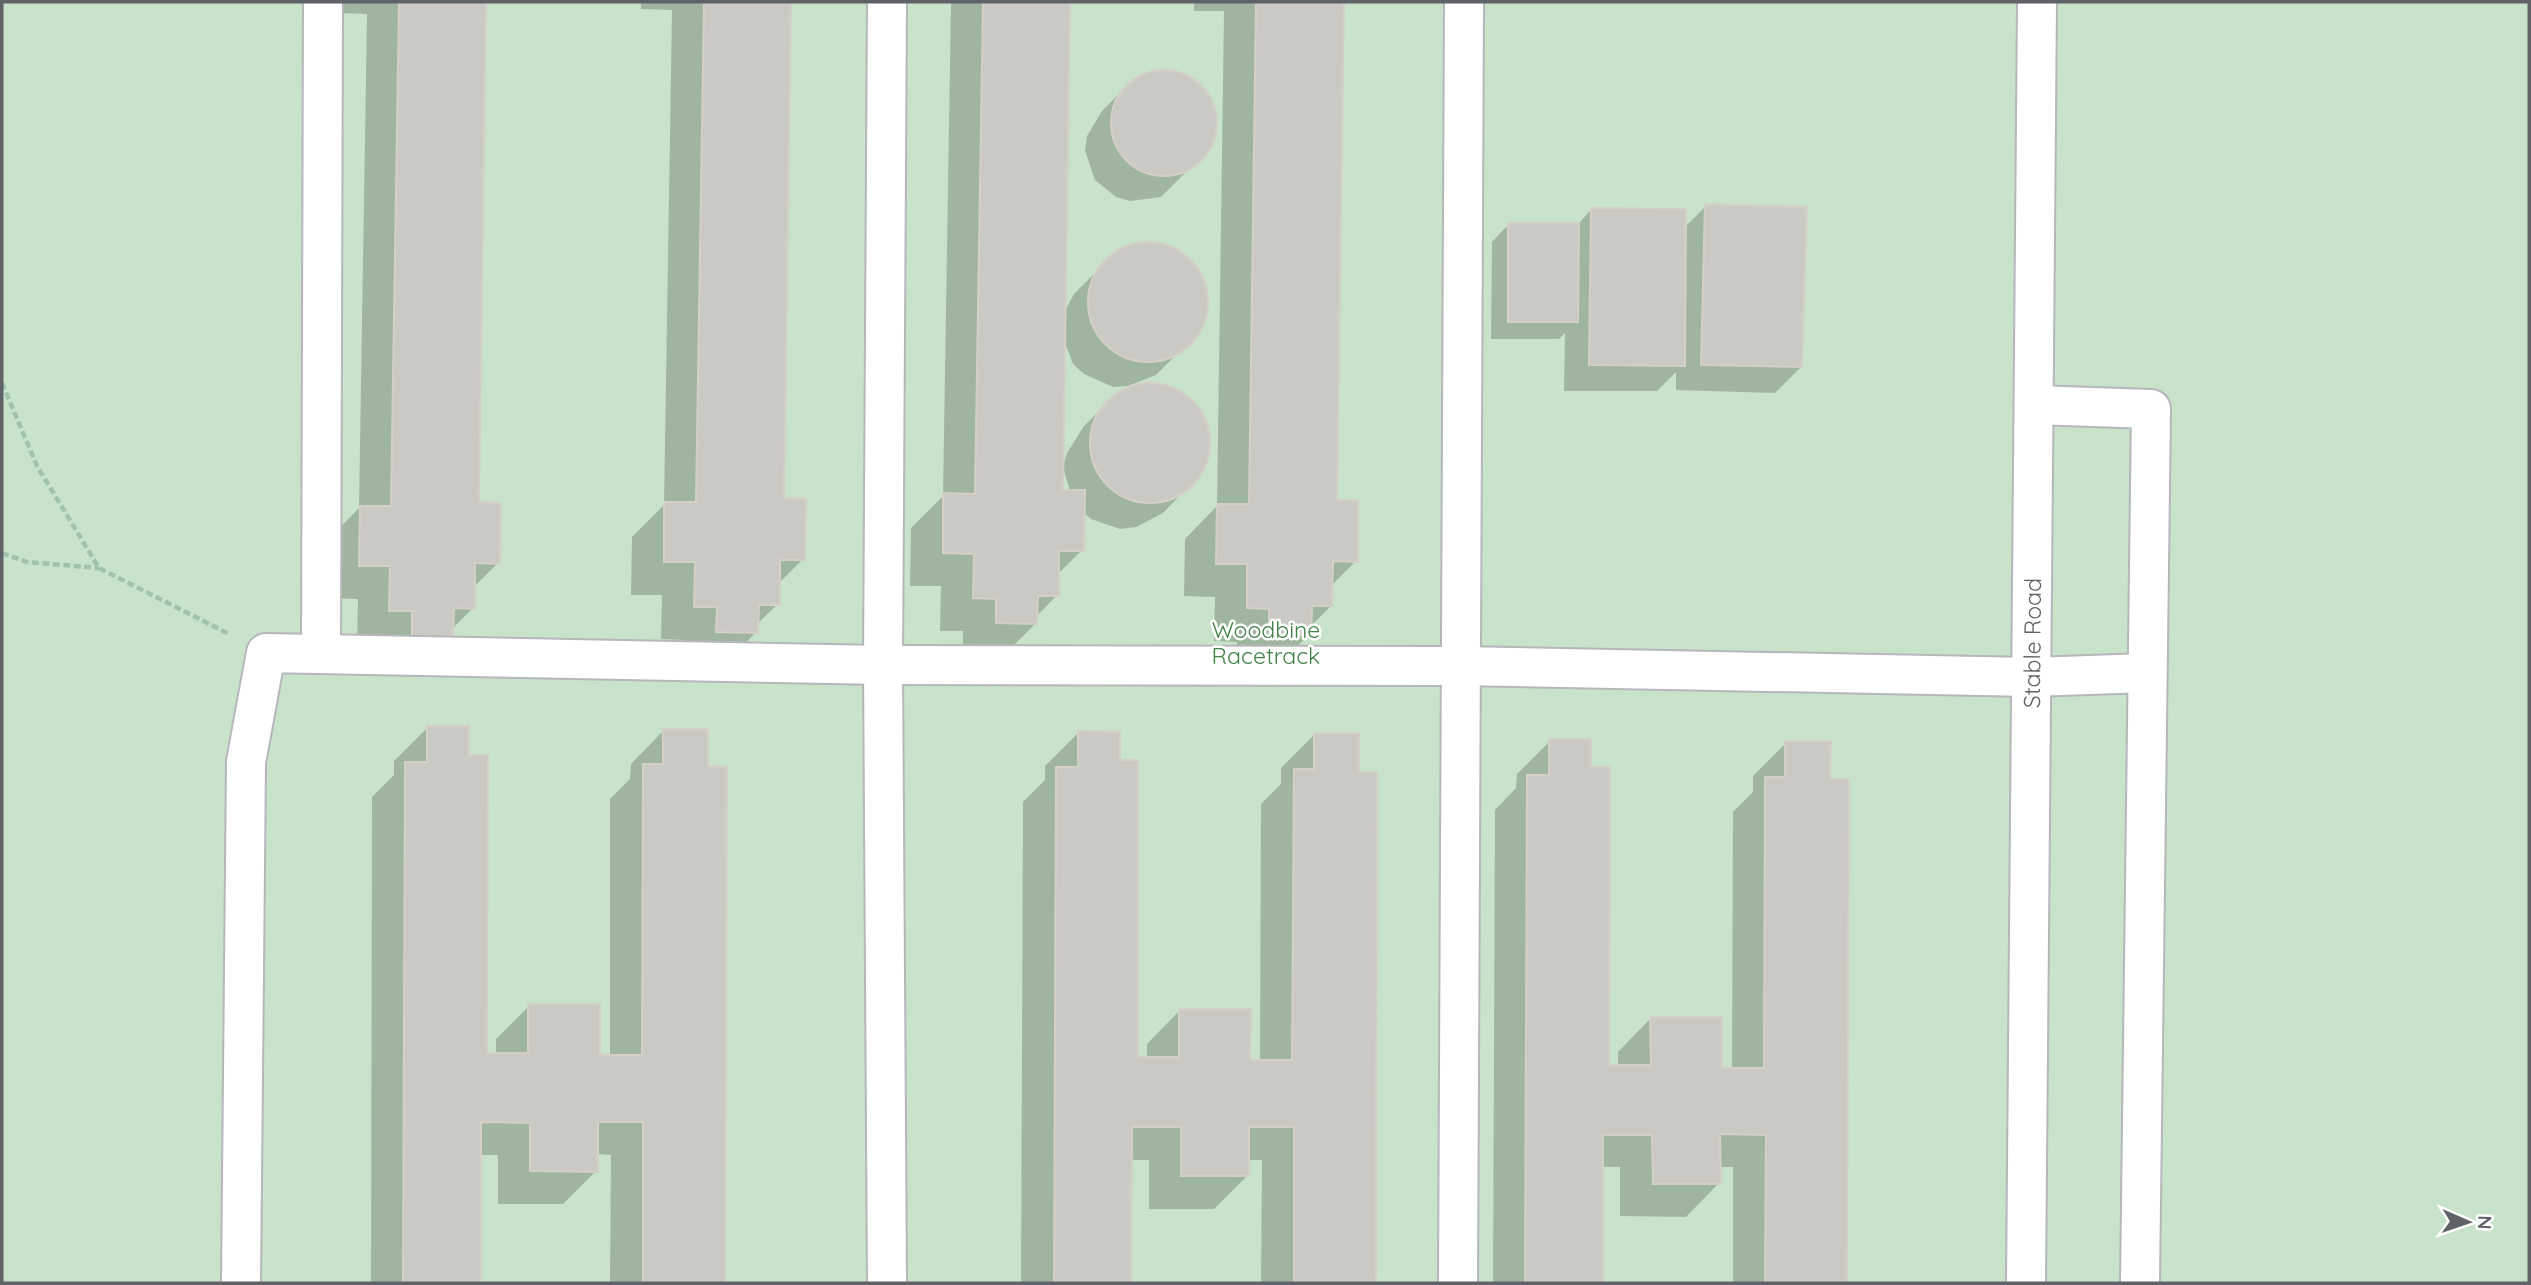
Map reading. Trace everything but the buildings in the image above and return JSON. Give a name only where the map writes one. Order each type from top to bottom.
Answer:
[{"type":"street","points":[[321,654],[323,2]]},
{"type":"street","points":[[887,2],[883,665],[887,1283]]},
{"type":"street","points":[[1458,1283],[1464,2]]},
{"type":"street","name":"Stable Road","points":[[2026,1283],[2037,2]]},
{"type":"street","points":[[2034,405],[2151,409],[2140,1283]]},
{"type":"street","points":[[241,1283],[246,762],[266,653],[883,665],[1461,666],[2031,677],[2147,673]]},
{"type":"path","points":[[2,383],[37,466],[99,568]]},
{"type":"path","points":[[2,553],[27,562],[99,568],[266,653]]},
{"type":"green space","name":"Woodbine Racetrack","points":[[2,2],[2529,2],[2529,1283],[2,1283]]}]
